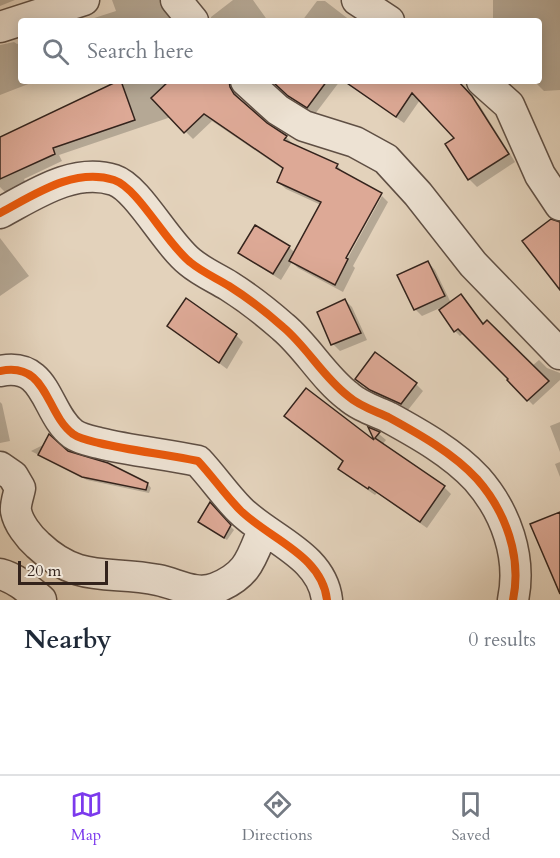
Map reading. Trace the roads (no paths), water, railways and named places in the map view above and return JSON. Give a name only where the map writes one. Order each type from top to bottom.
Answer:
[{"type":"street","points":[[28,18],[84,0]]},
{"type":"street","points":[[176,0],[191,18]]},
{"type":"street","points":[[357,0],[384,18]]},
{"type":"street","points":[[0,27],[18,21]]},
{"type":"street","points":[[249,84],[279,110],[304,126],[355,142],[386,159],[418,194],[473,264],[560,354]]},
{"type":"street","points":[[485,84],[509,105],[540,175],[560,205]]},
{"type":"street","points":[[0,213],[47,188],[84,177],[100,177],[116,181],[130,189],[176,250],[192,264],[255,304],[284,328],[348,396],[434,444],[477,479],[492,498],[509,534],[514,551],[517,577],[513,600]]},
{"type":"street","points":[[0,370],[20,370],[30,374],[39,382],[67,429],[76,436],[122,449],[198,461],[239,510],[263,530],[304,557],[323,580],[327,600]]},
{"type":"street","points":[[0,467],[13,476],[20,488],[16,510],[32,540],[49,556],[81,572],[157,580],[204,592],[231,580],[248,567],[263,530]]},
{"type":"street","points":[[0,574],[8,576],[41,600]]}]
